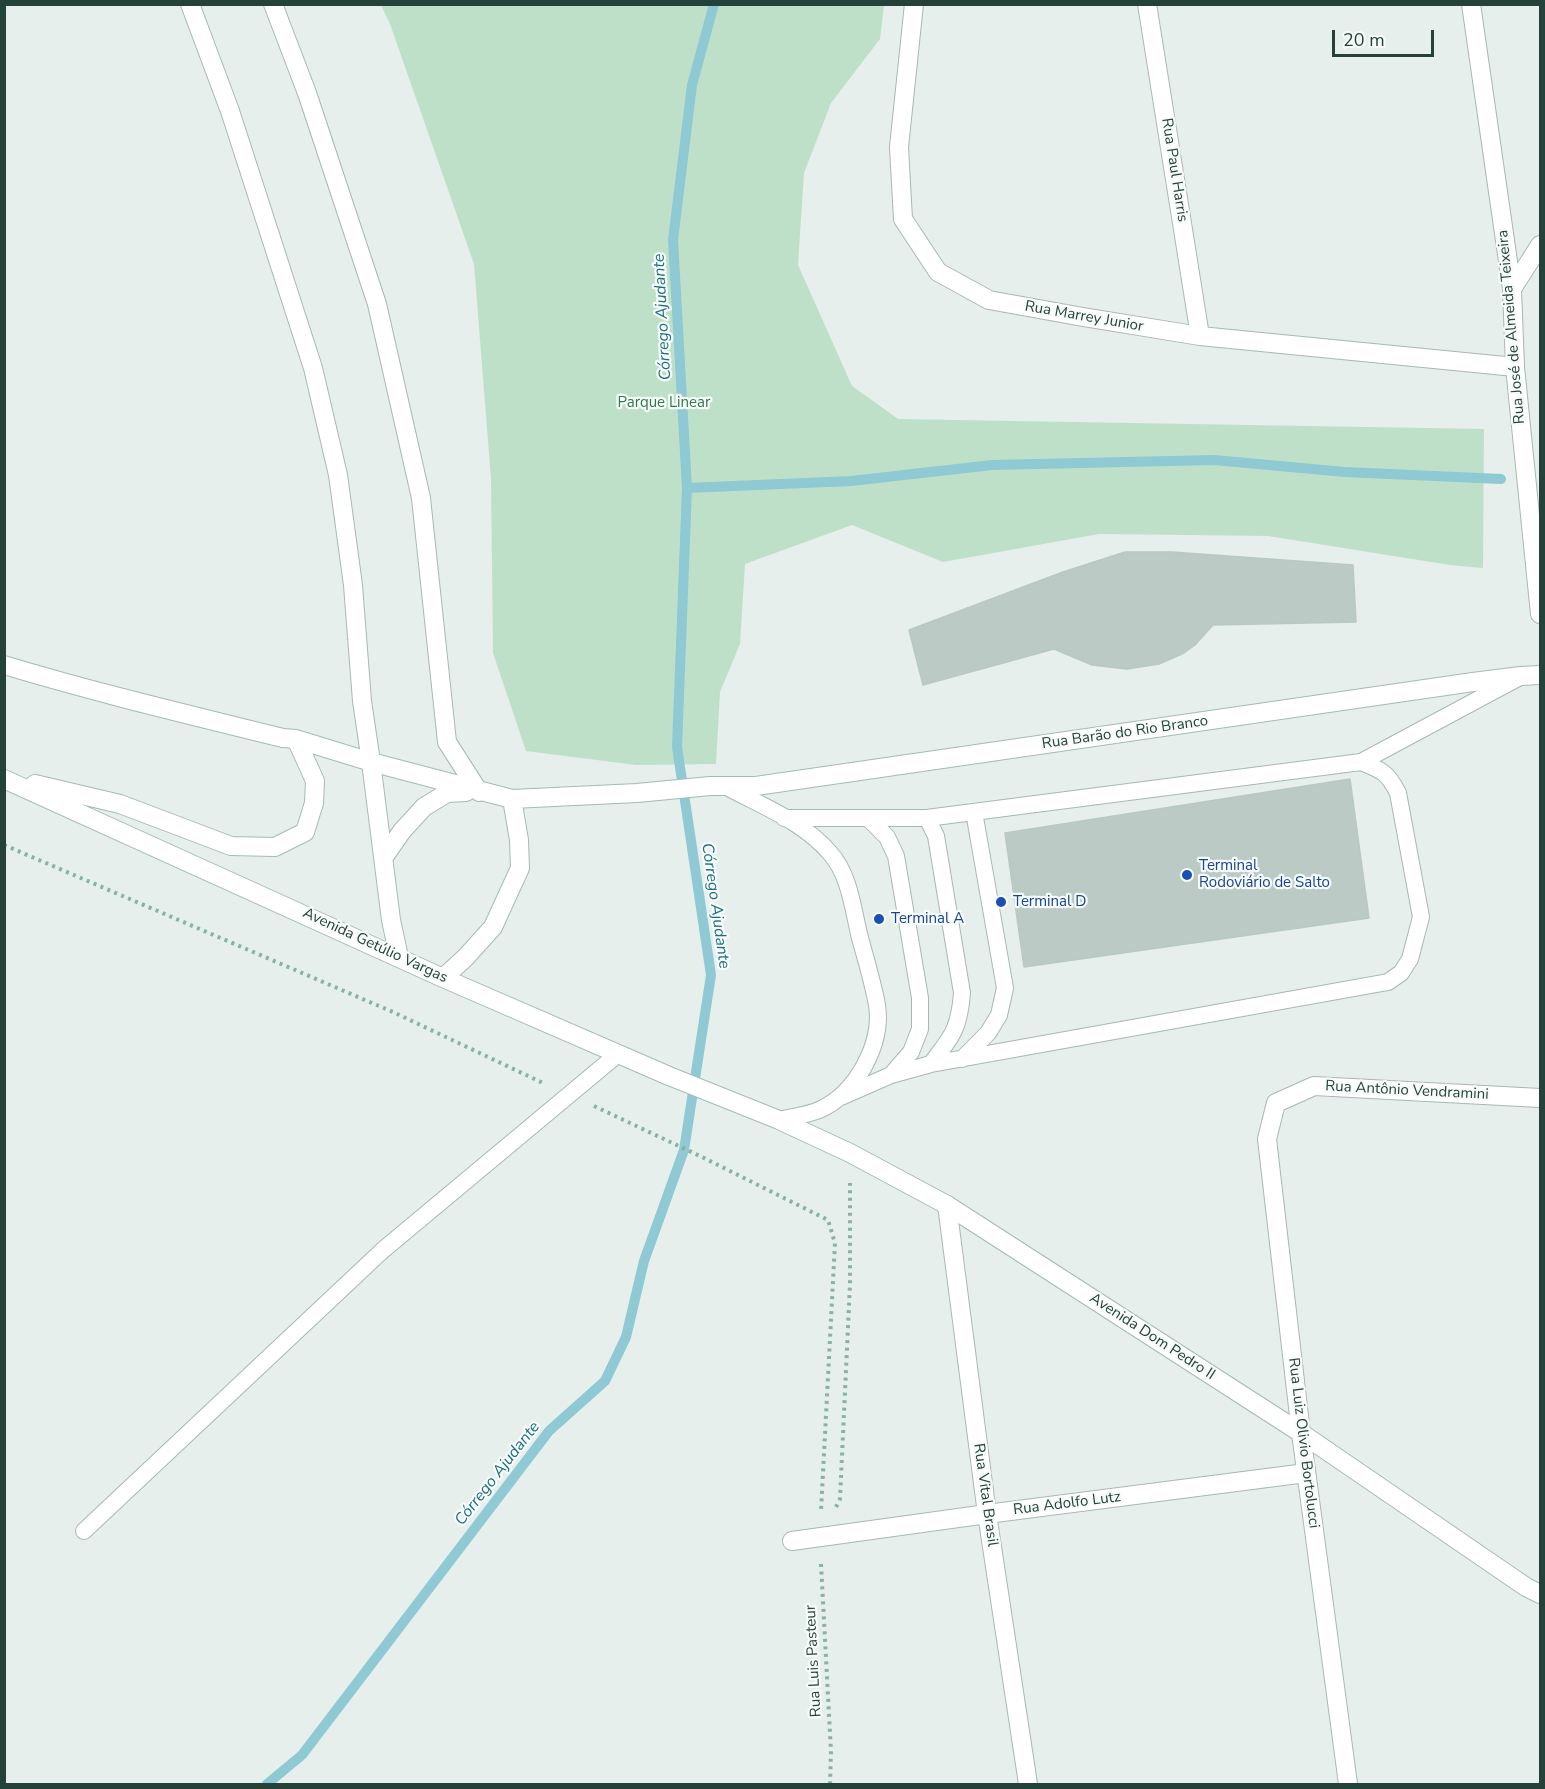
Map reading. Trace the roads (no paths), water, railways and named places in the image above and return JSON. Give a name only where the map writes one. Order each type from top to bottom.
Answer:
[{"type":"street","points":[[190,4],[230,111],[314,368],[338,475],[352,585],[362,701],[391,920],[399,957]]},
{"type":"street","points":[[273,4],[307,93],[377,304],[421,498],[447,742],[479,792]]},
{"type":"street","name":"Rua Marrey Junior","points":[[914,4],[899,147],[903,219],[938,272],[989,300],[1200,336],[1515,367]]},
{"type":"street","name":"Rua Paul Harris","points":[[1147,4],[1200,336]]},
{"type":"street","name":"Rua José de Almeida Teixeira","points":[[1471,4],[1512,289],[1515,367],[1540,614]]},
{"type":"street","points":[[1512,289],[1540,245]]},
{"type":"street","points":[[4,665],[156,706],[296,739],[371,762],[512,799],[637,793],[718,786]]},
{"type":"street","name":"Rua Barão do Rio Branco","points":[[718,786],[756,786],[779,783],[1540,675]]},
{"type":"street","points":[[4,778],[120,804],[231,846],[275,847],[305,832],[314,803],[315,781],[296,739]]},
{"type":"street","name":"Avenida Getúlio Vargas","points":[[4,778],[443,978],[748,1108]]},
{"type":"street","points":[[384,857],[402,831],[424,807],[447,793],[479,792]]},
{"type":"street","points":[[443,978],[493,927],[520,868],[519,840],[512,799]]},
{"type":"street","name":"Rua Antônio Vendramini","points":[[1276,1103],[1314,1086],[1540,1098]]},
{"type":"street","name":"Rua Luiz Olivio Bortolucci","points":[[1276,1103],[1266,1139],[1306,1473],[1348,1785]]},
{"type":"street","name":"Avenida Dom Pedro II","points":[[748,1108],[850,1153],[947,1205],[1301,1433],[1526,1587],[1540,1594]]},
{"type":"street","name":"Rua Vital Brasil","points":[[947,1205],[987,1514],[1028,1785]]},
{"type":"street","name":"Rua Adolfo Lutz","points":[[792,1541],[1306,1473]]},
{"type":"lane","points":[[784,818],[927,818],[1361,762],[1521,676]]},
{"type":"lane","points":[[779,1120],[818,1110],[891,1075],[931,1064],[1388,982],[1401,973],[1410,958],[1421,917],[1398,793],[1390,777],[1381,770],[1361,762]]},
{"type":"lane","points":[[718,786],[784,818],[812,835],[831,854],[845,876],[877,1006],[877,1034],[872,1052],[841,1098]]},
{"type":"lane","points":[[962,1059],[988,1033],[999,1015],[1005,988],[974,812]]},
{"type":"lane","points":[[868,818],[887,837],[896,856],[920,998],[920,1029],[911,1052],[891,1075]]},
{"type":"lane","points":[[927,818],[936,836],[963,993],[961,1014],[954,1034],[931,1064]]},
{"type":"lane","points":[[84,1531],[383,1250],[618,1054]]},
{"type":"waterway","name":"Córrego Ajudante","points":[[267,1784],[302,1755],[549,1431],[605,1381],[626,1337],[644,1261],[684,1150],[711,975],[677,747],[687,488],[673,240],[692,85],[714,4]]},
{"type":"waterway","points":[[687,488],[851,481],[992,465],[1214,460],[1345,472],[1501,479]]},
{"type":"place","name":"Terminal Rodoviário de Salto","points":[[1187,875]]},
{"type":"place","name":"Terminal D","points":[[1001,902]]},
{"type":"place","name":"Terminal A","points":[[879,919]]},
{"type":"park label","name":"Parque Linear","points":[[664,403]]}]
